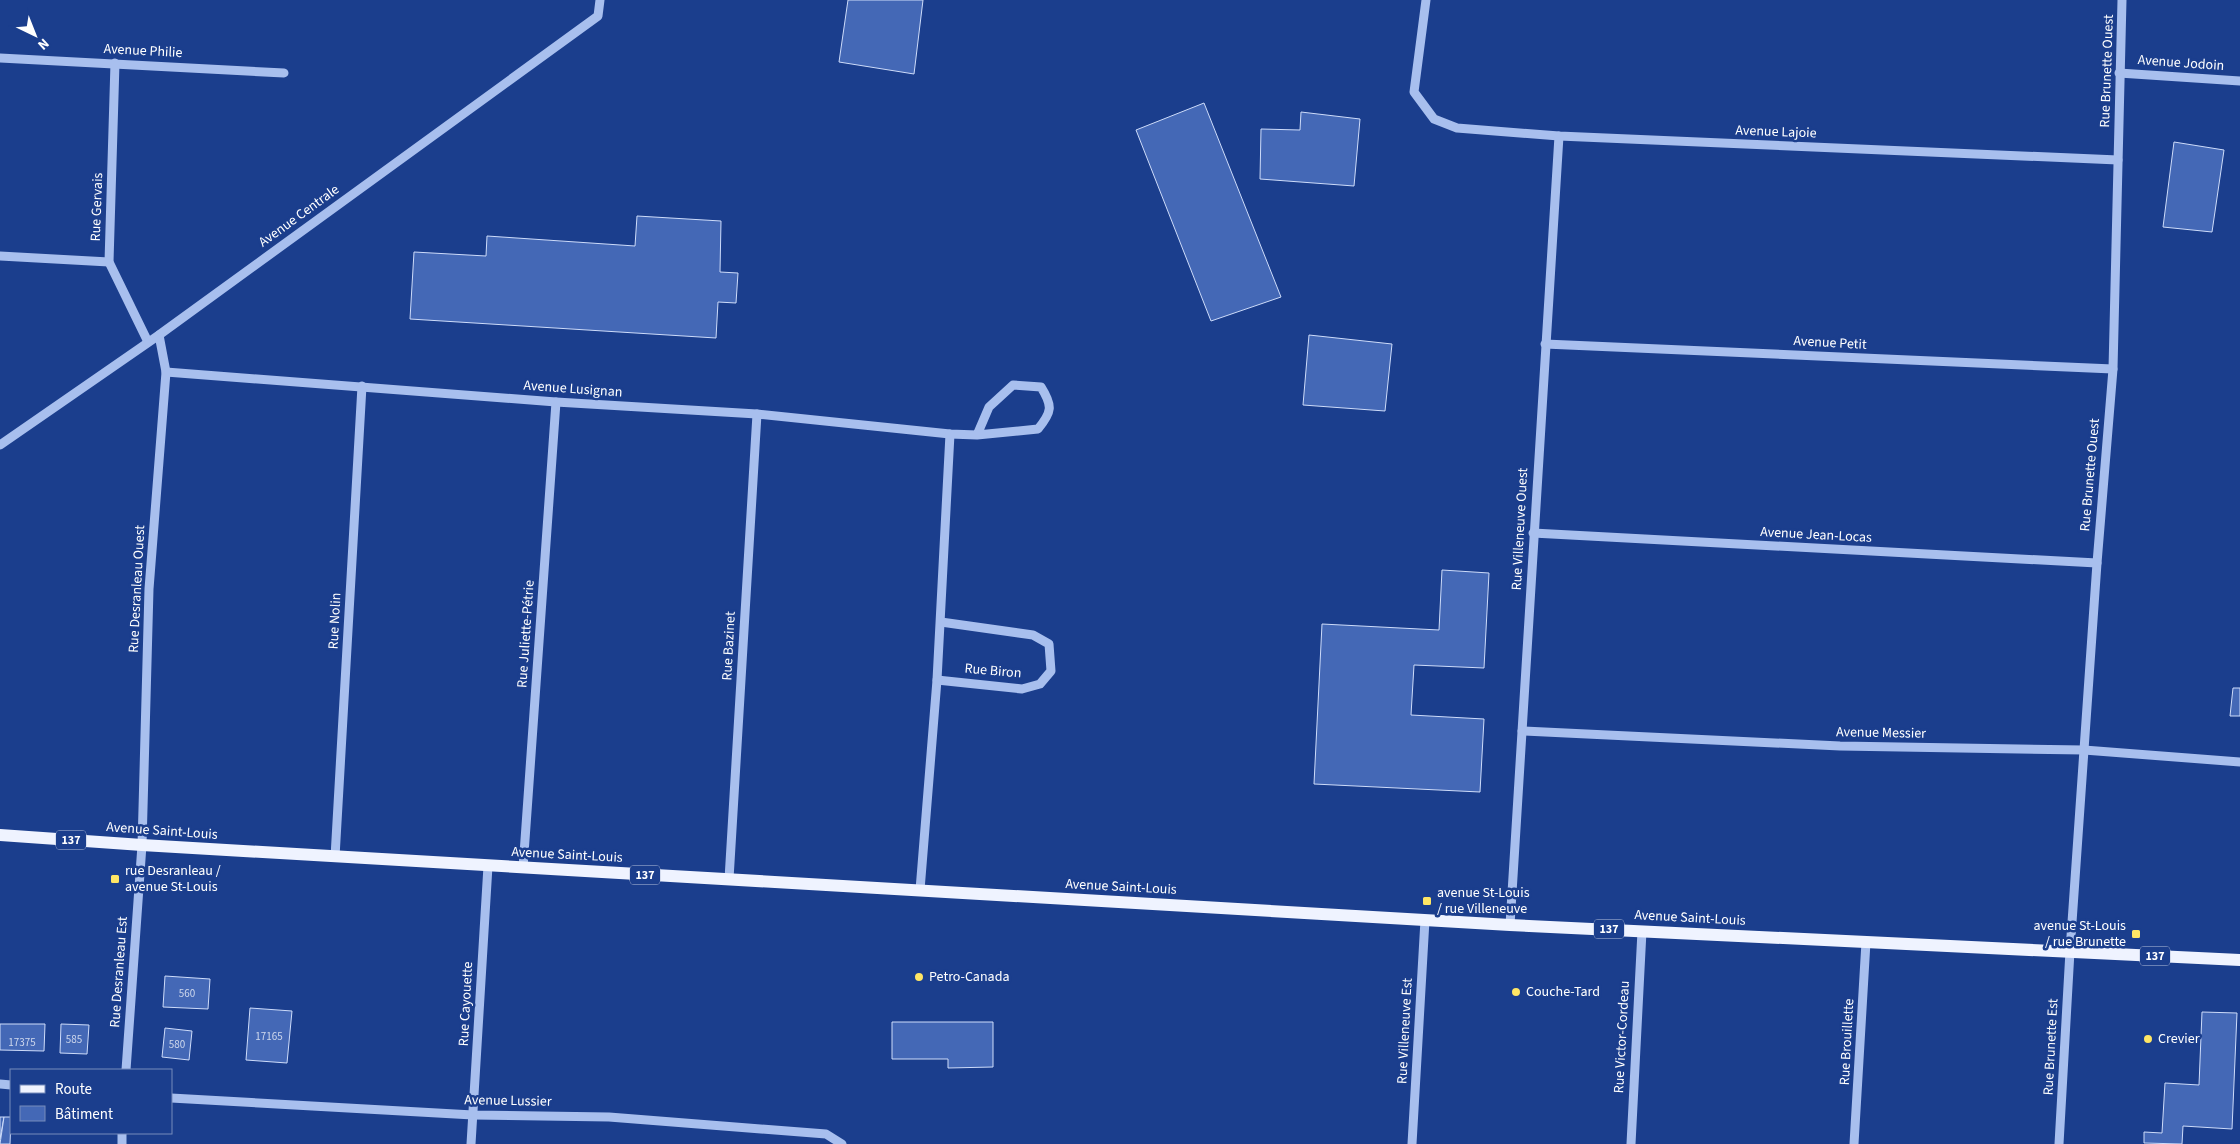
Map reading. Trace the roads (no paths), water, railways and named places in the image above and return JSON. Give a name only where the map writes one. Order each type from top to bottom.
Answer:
[{"type":"main road","name":"Avenue Saint-Louis","points":[[0,835],[335,857],[1510,925],[2240,960]]},
{"type":"street","name":"Avenue Centrale","points":[[0,444],[159,335],[598,16],[600,0]]},
{"type":"street","name":"Avenue Lajoie","points":[[1426,0],[1414,92],[1434,119],[1457,128],[1560,136],[2118,160]]},
{"type":"street","name":"Rue Brunette Ouest","points":[[2070,951],[2097,563],[2113,369],[2122,0]]},
{"type":"street","name":"Avenue Philie","points":[[0,58],[284,73]]},
{"type":"street","name":"Rue Gervais","points":[[115,63],[109,262],[148,342]]},
{"type":"street","name":"Avenue Jodoin","points":[[2119,73],[2240,81]]},
{"type":"street","name":"Rue Villeneuve Ouest","points":[[1510,925],[1545,344],[1560,136]]},
{"type":"street","points":[[0,256],[109,262]]},
{"type":"street","name":"Rue Desranleau Ouest","points":[[142,845],[149,589],[166,372],[159,335]]},
{"type":"street","name":"Avenue Petit","points":[[1545,344],[2113,369]]},
{"type":"street","name":"Avenue Lusignan","points":[[166,372],[556,402],[757,414],[950,434],[978,435],[1038,429],[1049,416],[1050,401],[1041,387],[1014,385],[989,407],[978,435]]},
{"type":"street","name":"Rue Nolin","points":[[335,857],[362,386]]},
{"type":"street","name":"Rue Juliette-Pétrie","points":[[523,868],[556,402]]},
{"type":"street","name":"Rue Bazinet","points":[[729,880],[757,414]]},
{"type":"street","points":[[920,890],[941,622],[950,434]]},
{"type":"street","name":"Avenue Jean-Locas","points":[[1534,533],[2097,563]]},
{"type":"street","name":"Rue Biron","points":[[937,680],[1022,689],[1040,684],[1050,671],[1048,644],[1033,635],[941,622]]},
{"type":"street","name":"Avenue Messier","points":[[1522,731],[1840,746],[2084,750],[2240,762]]},
{"type":"street","name":"Rue Desranleau Est","points":[[126,1069],[142,845]]},
{"type":"street","name":"Rue Cayouette","points":[[472,1144],[488,866]]},
{"type":"street","name":"Rue Villeneuve Est","points":[[1412,1144],[1425,920]]},
{"type":"street","name":"Rue Victor-Cordeau","points":[[1631,1144],[1642,931]]},
{"type":"street","name":"Rue Brouillette","points":[[1854,1144],[1866,942]]},
{"type":"street","name":"Rue Brunette Est","points":[[2059,1144],[2070,951]]},
{"type":"street","name":"Avenue Lussier","points":[[172,1098],[473,1114],[639,1119],[826,1134],[842,1143]]},
{"type":"place","name":"rue Desranleau / avenue St-Louis","points":[[115,879]]},
{"type":"place","name":"avenue St-Louis / rue Villeneuve","points":[[1427,901]]},
{"type":"place","name":"avenue St-Louis / rue Brunette","points":[[2136,934]]},
{"type":"place","name":"Petro-Canada","points":[[919,977]]},
{"type":"place","name":"Couche-Tard","points":[[1516,992]]},
{"type":"place","name":"Crevier","points":[[2148,1039]]}]
